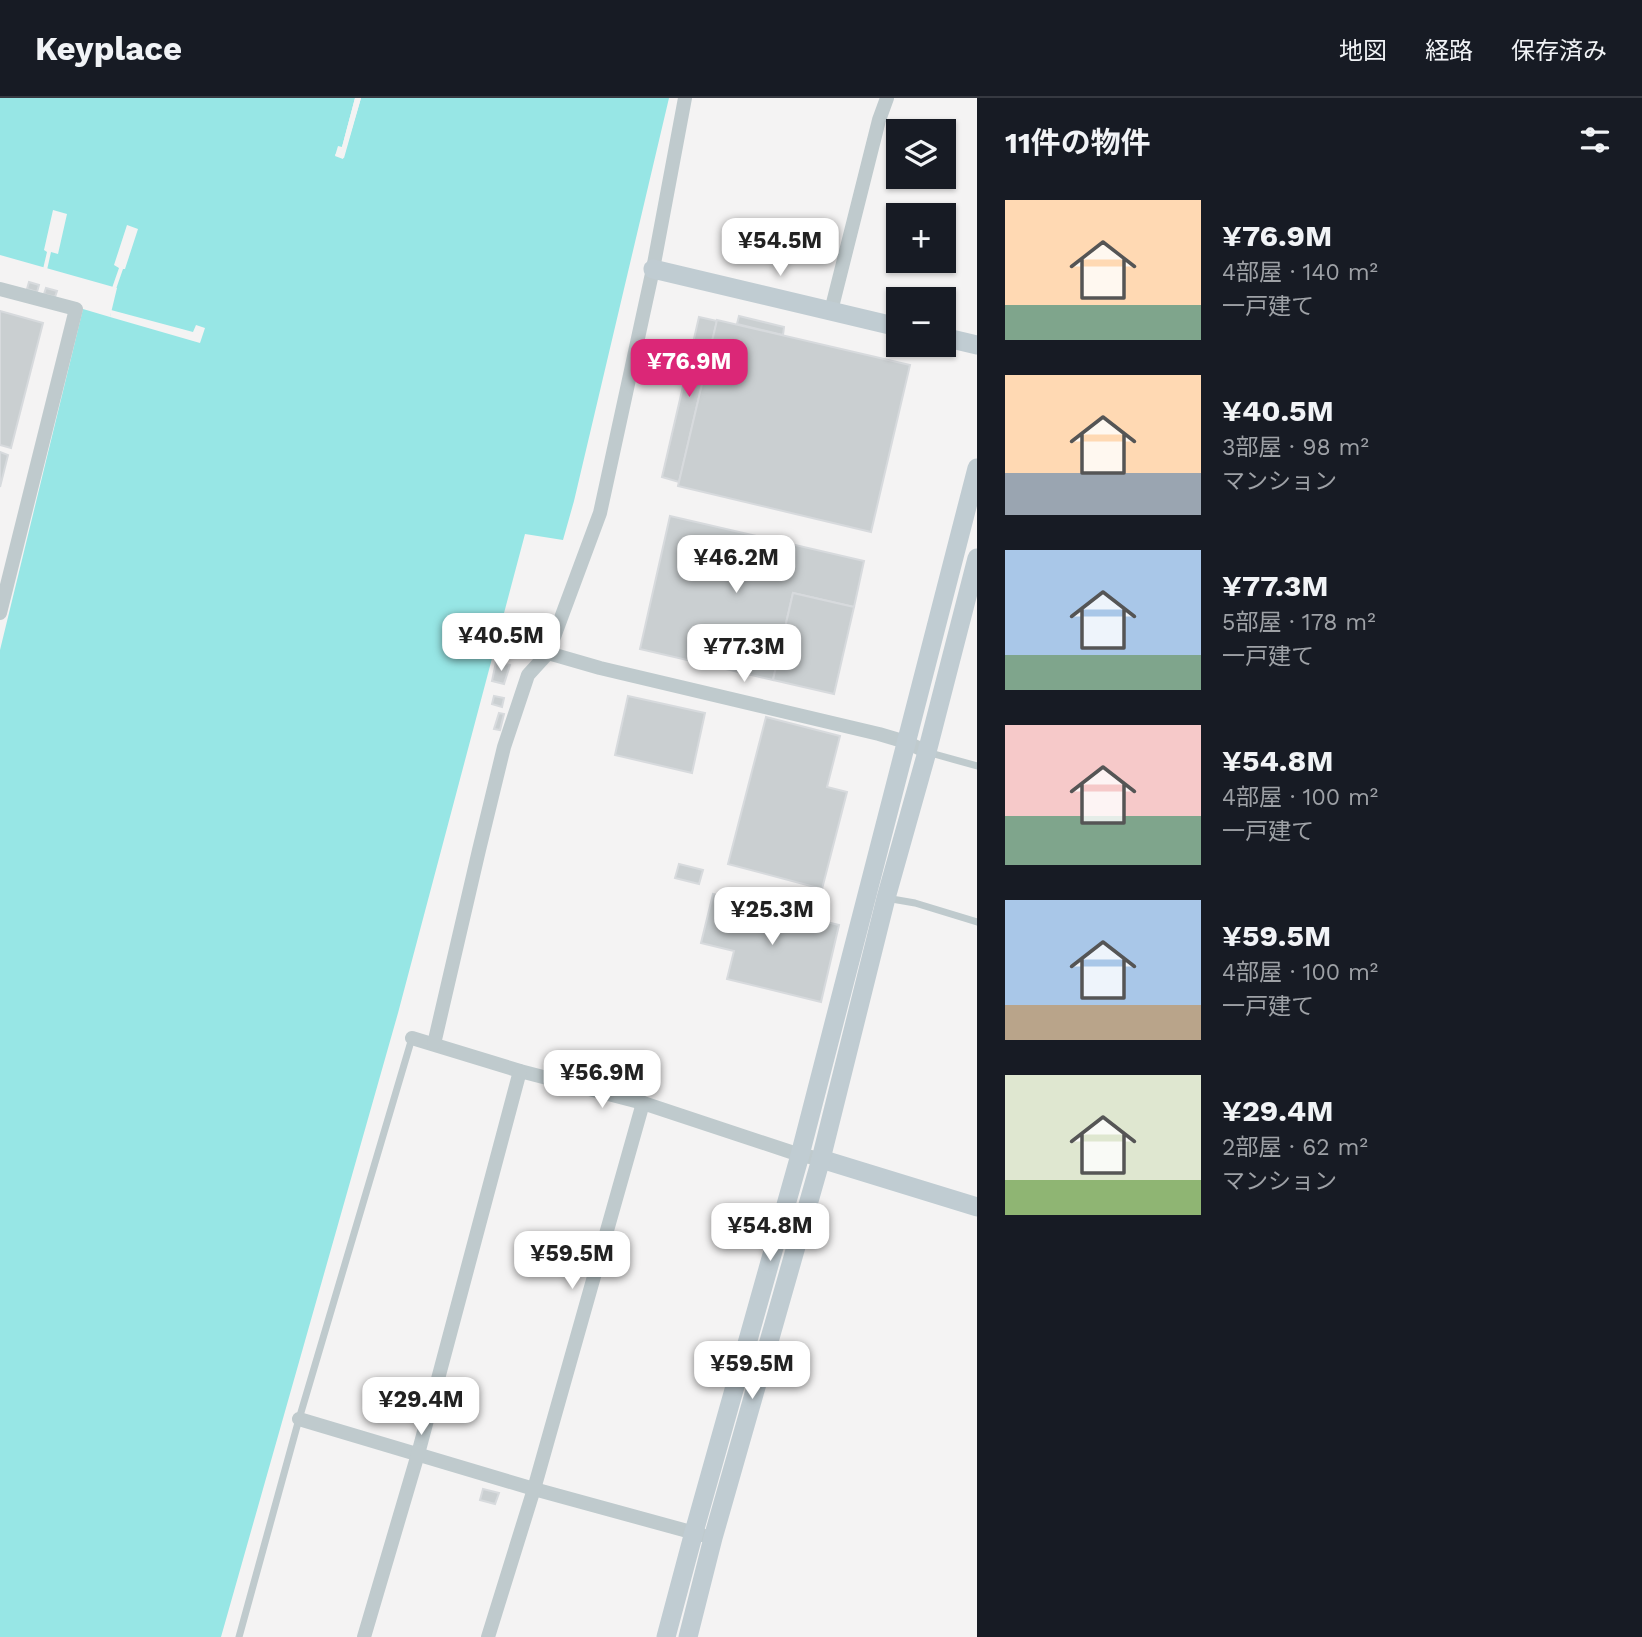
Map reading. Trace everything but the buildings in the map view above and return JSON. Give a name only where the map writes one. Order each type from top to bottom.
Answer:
[{"type":"street","points":[[434,1044],[504,747],[528,675],[548,653],[600,513],[653,269],[685,98]]},
{"type":"street","points":[[831,311],[879,120],[887,98]]},
{"type":"street","points":[[653,269],[886,324]]},
{"type":"street","points":[[0,289],[76,309],[4,576],[0,613]]},
{"type":"street","points":[[956,340],[977,345]]},
{"type":"street","points":[[688,1637],[713,1538],[821,1159],[906,742],[977,468]]},
{"type":"street","points":[[666,1637],[800,1155],[877,894],[927,752],[977,558]]},
{"type":"street","points":[[548,653],[906,742],[927,752]]},
{"type":"street","points":[[412,1038],[520,1071],[643,1103],[800,1155],[977,1207]]},
{"type":"street","points":[[364,1637],[418,1454],[520,1071]]},
{"type":"street","points":[[488,1637],[534,1489],[643,1103]]},
{"type":"street","points":[[299,1419],[534,1489],[713,1538]]},
{"type":"lane","points":[[927,752],[977,766]]},
{"type":"lane","points":[[877,894],[977,922]]},
{"type":"lane","points":[[239,1637],[299,1419],[412,1038]]},
{"type":"water","points":[[0,98],[355,98],[342,147],[335,155],[344,158],[361,98],[669,98],[563,540],[525,534],[398,1013],[221,1637],[0,1637],[0,650],[83,309],[110,317],[117,288],[0,255]]},
{"type":"pier","points":[[355,98],[361,98],[343,159],[335,156],[338,146],[342,147]]},
{"type":"pier","points":[[53,210],[67,214],[58,254],[51,252],[47,270],[43,269],[47,252],[44,250]]},
{"type":"pier","points":[[127,225],[138,229],[116,289],[112,288],[119,268],[114,265]]},
{"type":"pier","points":[[111,310],[193,332],[196,325],[205,328],[200,343],[110,317]]}]
